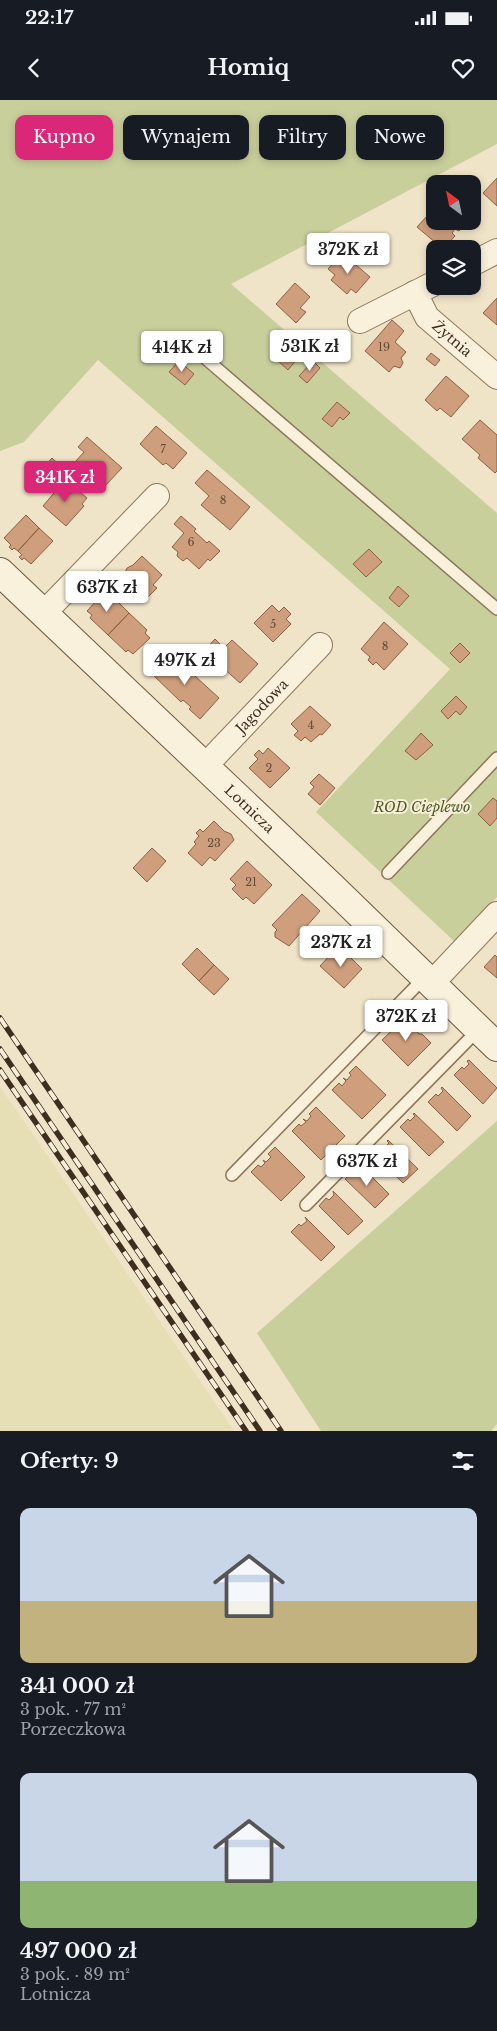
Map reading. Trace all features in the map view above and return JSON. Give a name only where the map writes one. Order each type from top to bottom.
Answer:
[{"type":"street","points":[[481,259],[497,251]]},
{"type":"street","name":"Żytnia","points":[[360,321],[425,288],[427,316],[497,377]]},
{"type":"street","points":[[43,614],[157,496]]},
{"type":"street","name":"Lotnicza","points":[[0,572],[488,1038]]},
{"type":"street","name":"Jagodowa","points":[[204,767],[320,645]]},
{"type":"street","points":[[428,981],[497,914]]},
{"type":"lane","points":[[184,340],[497,608]]},
{"type":"lane","points":[[388,873],[497,758]]},
{"type":"lane","points":[[232,1175],[428,981]]},
{"type":"lane","points":[[306,1205],[488,1038]]},
{"type":"shaded area","points":[[0,1087],[30,1130],[234,1431],[0,1431]]},
{"type":"green space","name":"ROD Cieplewo","points":[[0,100],[497,100],[497,144],[438,175],[426,175],[426,181],[231,284],[497,513],[497,897],[455,942],[316,812],[450,669],[98,360],[24,442],[0,451]]},
{"type":"green space","points":[[497,1121],[497,1424],[491,1431],[321,1431],[257,1333]]},
{"type":"building","points":[[497,178],[497,206],[483,193]]},
{"type":"building","points":[[426,217],[426,230],[454,230],[452,233],[455,236],[451,240],[432,240],[417,227]]},
{"type":"building","points":[[342,253],[370,277],[356,293],[351,289],[347,294],[331,280],[335,275],[328,269]]},
{"type":"building","points":[[295,283],[310,297],[300,308],[306,312],[296,323],[276,304]]},
{"type":"building","points":[[497,298],[497,325],[483,313]]},
{"type":"building","points":[[392,320],[404,331],[395,342],[406,352],[401,358],[403,363],[400,368],[394,366],[389,372],[365,351]]},
{"type":"building","points":[[284,342],[300,355],[288,370],[275,358],[277,355],[275,353]]},
{"type":"building","points":[[431,353],[440,360],[435,366],[426,359]]},
{"type":"building","points":[[179,361],[194,374],[185,385],[169,372]]},
{"type":"building","points":[[313,361],[320,368],[307,383],[299,376]]},
{"type":"building","points":[[446,376],[469,396],[451,417],[440,408],[437,411],[425,400]]},
{"type":"building","points":[[337,402],[350,413],[343,420],[340,417],[332,427],[322,419]]},
{"type":"building","points":[[480,420],[497,435],[497,471],[495,473],[478,458],[480,455],[462,439]]},
{"type":"building","points":[[156,426],[187,453],[173,469],[166,463],[163,465],[140,444]]},
{"type":"building","points":[[87,437],[122,468],[103,488],[75,462],[84,452],[78,447]]},
{"type":"building","points":[[52,458],[66,471],[52,487],[38,474]]},
{"type":"building","points":[[207,470],[250,507],[230,530],[201,505],[209,496],[195,483]]},
{"type":"building","points":[[65,480],[72,487],[68,491],[70,494],[75,488],[87,498],[82,504],[84,506],[66,526],[43,506]]},
{"type":"building","points":[[26,515],[39,528],[18,551],[14,548],[12,550],[9,547],[11,545],[4,538]]},
{"type":"building","points":[[181,516],[196,529],[194,531],[207,543],[209,541],[220,551],[210,561],[208,559],[199,569],[187,558],[183,561],[177,556],[178,552],[172,547],[184,533],[174,524]]},
{"type":"building","points":[[39,528],[53,541],[31,564],[24,558],[22,560],[19,557],[22,555],[18,551]]},
{"type":"building","points":[[369,549],[382,562],[366,577],[353,564]]},
{"type":"building","points":[[142,556],[162,575],[153,585],[157,588],[146,599],[123,578],[127,568]]},
{"type":"building","points":[[398,586],[409,596],[399,607],[389,598]]},
{"type":"building","points":[[106,590],[129,613],[108,635],[90,618],[92,615],[87,611]]},
{"type":"building","points":[[272,605],[279,612],[284,607],[291,614],[286,619],[291,624],[273,642],[254,623]]},
{"type":"building","points":[[129,613],[147,630],[145,633],[150,638],[133,654],[128,650],[126,652],[108,635]]},
{"type":"building","points":[[384,622],[408,644],[384,670],[376,662],[373,665],[368,660],[370,657],[361,649]]},
{"type":"building","points":[[215,639],[224,648],[232,640],[258,664],[240,683],[204,651]]},
{"type":"building","points":[[460,643],[470,653],[460,663],[450,653]]},
{"type":"building","points":[[171,654],[219,698],[200,719],[189,709],[191,707],[183,700],[181,702],[152,674]]},
{"type":"building","points":[[456,696],[467,707],[460,715],[456,711],[448,719],[441,711]]},
{"type":"building","points":[[310,706],[331,725],[322,735],[320,734],[311,742],[305,737],[301,741],[294,735],[298,731],[291,724]]},
{"type":"building","points":[[421,733],[433,745],[416,760],[405,751]]},
{"type":"building","points":[[268,748],[290,768],[270,788],[249,768],[258,759],[254,755],[259,750],[263,754]]},
{"type":"building","points":[[319,774],[335,788],[320,805],[308,794],[314,787],[310,783]]},
{"type":"building","points":[[493,798],[497,801],[497,818],[490,826],[478,814]]},
{"type":"building","points":[[214,821],[224,831],[231,834],[234,840],[215,861],[210,857],[202,866],[188,853],[196,844],[194,842],[199,836],[196,833],[200,829],[203,832]]},
{"type":"building","points":[[152,848],[166,861],[147,882],[133,868]]},
{"type":"building","points":[[247,861],[272,885],[254,904],[246,897],[243,900],[232,889],[236,885],[230,879]]},
{"type":"building","points":[[302,894],[320,911],[289,946],[275,937],[277,930],[272,925]]},
{"type":"building","points":[[197,948],[214,965],[199,981],[182,964]]},
{"type":"building","points":[[336,949],[344,956],[347,954],[362,969],[344,988],[320,966]]},
{"type":"building","points":[[495,955],[497,957],[497,978],[484,967]]},
{"type":"building","points":[[214,965],[229,979],[214,995],[199,981]]},
{"type":"building","points":[[406,1017],[419,1034],[422,1034],[431,1043],[408,1066],[382,1040]]},
{"type":"building","points":[[469,1060],[497,1088],[483,1104],[454,1075],[462,1067],[464,1069],[469,1064],[467,1061]]},
{"type":"building","points":[[356,1066],[386,1095],[362,1119],[332,1090],[339,1083],[342,1086],[346,1081],[343,1078],[347,1080],[351,1075],[349,1073]]},
{"type":"building","points":[[442,1087],[471,1116],[457,1131],[428,1102],[436,1094],[438,1096],[443,1091]]},
{"type":"building","points":[[316,1107],[345,1136],[321,1160],[292,1131],[299,1124],[301,1126],[306,1122],[303,1119],[307,1121],[311,1116],[309,1114]]},
{"type":"building","points":[[414,1113],[444,1142],[429,1156],[400,1127],[408,1119],[410,1121],[415,1116]]},
{"type":"building","points":[[388,1140],[418,1169],[403,1183],[373,1154],[381,1146],[384,1148],[389,1143]]},
{"type":"building","points":[[275,1147],[305,1177],[281,1201],[251,1172],[258,1165],[261,1167],[265,1163],[263,1160],[266,1162],[271,1157],[268,1154]]},
{"type":"building","points":[[360,1165],[389,1194],[375,1208],[345,1179],[353,1171],[355,1173],[361,1168],[358,1166]]},
{"type":"building","points":[[333,1191],[363,1221],[348,1235],[319,1206],[326,1198],[329,1200],[334,1195]]},
{"type":"building","points":[[305,1217],[335,1247],[321,1261],[291,1232],[299,1224],[301,1226],[307,1221]]},
{"type":"railway","points":[[0,1018],[281,1431]]},
{"type":"railway","points":[[0,1049],[260,1431]]},
{"type":"railway","points":[[0,1070],[246,1431]]}]
